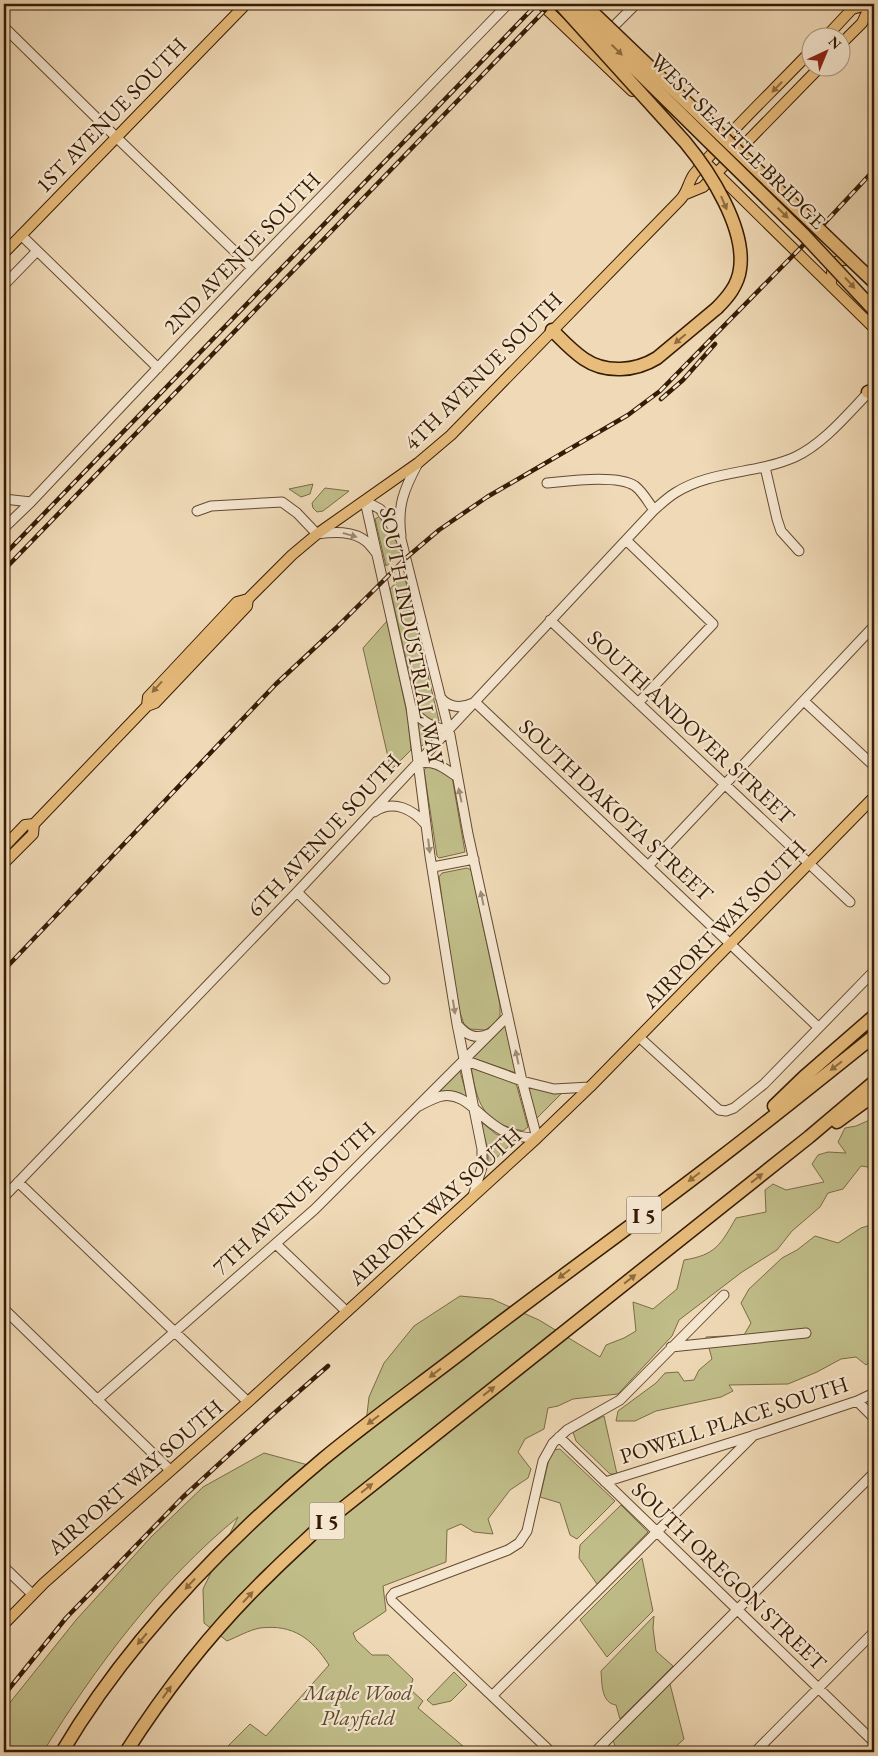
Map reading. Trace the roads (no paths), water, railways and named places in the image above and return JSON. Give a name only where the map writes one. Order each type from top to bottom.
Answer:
[{"type":"highway","points":[[552,330],[586,361],[604,367],[628,369],[650,362],[718,308],[732,291],[741,268],[739,240],[718,189],[709,173],[685,142],[560,4]]},
{"type":"highway","name":"WEST SEATTLE BRIDGE","points":[[569,4],[804,234],[874,310]]},
{"type":"highway","name":"WEST SEATTLE BRIDGE","points":[[589,4],[874,280]]},
{"type":"highway","points":[[720,1158],[804,1077],[874,1016]]},
{"type":"highway","name":"I 5","points":[[62,1752],[98,1697],[135,1647],[174,1601],[208,1564],[324,1459],[512,1313],[720,1158],[874,1036]]},
{"type":"highway","name":"I 5","points":[[126,1752],[174,1682],[215,1633],[269,1574],[323,1524],[809,1137],[874,1082]]},
{"type":"highway","points":[[809,1137],[845,1118],[874,1095]]},
{"type":"main road","name":"1ST AVENUE SOUTH","points":[[4,253],[246,4]]},
{"type":"main road","points":[[541,4],[874,328]]},
{"type":"main road","points":[[569,31],[589,4],[614,26],[874,280]]},
{"type":"main road","points":[[834,28],[852,9],[871,4]]},
{"type":"main road","points":[[850,36],[862,23],[871,4]]},
{"type":"main road","points":[[589,50],[614,26]]},
{"type":"main road","name":"4TH AVENUE SOUTH","points":[[686,194],[692,176],[800,62]]},
{"type":"main road","name":"4TH AVENUE SOUTH","points":[[147,706],[148,697],[238,602],[248,599],[292,555],[317,534],[418,463],[451,435],[686,194],[703,187],[717,174],[809,78]]},
{"type":"main road","points":[[832,286],[831,270],[836,262],[846,259],[858,263]]},
{"type":"main road","name":"4TH AVENUE SOUTH","points":[[4,864],[33,834],[34,824],[147,706],[155,703],[198,658],[247,606],[248,599]]},
{"type":"main road","points":[[198,658],[198,652],[222,624],[222,619]]},
{"type":"main road","name":"AIRPORT WAY SOUTH","points":[[4,1624],[32,1594],[248,1402],[538,1138],[874,797]]},
{"type":"main road","name":"4TH AVENUE SOUTH","points":[[4,847],[25,825],[34,824]]},
{"type":"street","name":"2ND AVENUE SOUTH","points":[[4,528],[508,4]]},
{"type":"street","points":[[614,26],[636,4]]},
{"type":"street","points":[[4,27],[252,268]]},
{"type":"street","points":[[21,235],[158,368]]},
{"type":"street","points":[[4,285],[37,251]]},
{"type":"street","name":"6TH AVENUE SOUTH","points":[[4,1197],[297,892],[654,510],[674,493],[687,486],[714,477],[765,467],[789,459],[813,446],[837,425],[872,389]]},
{"type":"street","points":[[401,539],[400,518],[404,491],[418,463]]},
{"type":"street","points":[[765,467],[781,531],[799,551]]},
{"type":"street","points":[[547,483],[610,479],[627,482],[643,494],[654,510]]},
{"type":"street","points":[[4,499],[31,502]]},
{"type":"street","name":"SOUTH INDUSTRIAL WAY","points":[[365,501],[380,509],[401,539],[448,730],[456,776],[522,1081],[538,1138]]},
{"type":"street","name":"SOUTH INDUSTRIAL WAY","points":[[365,501],[411,707],[417,763],[457,1024],[482,1150],[482,1167],[473,1196]]},
{"type":"street","points":[[197,511],[211,506],[282,502],[297,513],[317,534],[340,532],[349,534],[366,542],[378,554]]},
{"type":"street","points":[[626,540],[713,624],[638,703]]},
{"type":"street","name":"SOUTH ANDOVER STREET","points":[[550,620],[850,902]]},
{"type":"street","points":[[648,866],[874,626]]},
{"type":"street","points":[[440,697],[453,707],[475,702]]},
{"type":"street","points":[[804,701],[874,766]]},
{"type":"street","name":"SOUTH DAKOTA STREET","points":[[475,702],[818,1027]]},
{"type":"street","points":[[411,707],[420,719],[427,724],[448,730]]},
{"type":"street","points":[[417,763],[431,762],[437,764],[456,776]]},
{"type":"street","points":[[368,816],[378,809],[400,806],[416,813],[427,826]]},
{"type":"street","points":[[433,867],[474,860]]},
{"type":"street","points":[[297,892],[385,979]]},
{"type":"street","points":[[639,1037],[719,1110],[726,1111],[734,1108],[764,1084],[874,971]]},
{"type":"street","name":"7TH AVENUE SOUTH","points":[[97,1400],[315,1209],[508,1016]]},
{"type":"street","points":[[457,1024],[464,1032],[476,1037],[491,1034]]},
{"type":"street","points":[[464,1060],[522,1081],[554,1089],[590,1087]]},
{"type":"street","points":[[417,1107],[442,1096],[452,1096],[462,1099],[493,1125],[506,1132],[523,1138],[538,1138]]},
{"type":"street","points":[[18,1182],[248,1402]]},
{"type":"street","points":[[276,1244],[347,1312]]},
{"type":"street","points":[[551,1752],[392,1601],[391,1597],[394,1593],[508,1550],[519,1543],[530,1524],[543,1461],[553,1442],[578,1424],[620,1400],[724,1295]]},
{"type":"street","points":[[4,1309],[170,1470]]},
{"type":"street","points":[[671,1347],[806,1333]]},
{"type":"street","name":"POWELL PLACE SOUTH","points":[[605,1482],[857,1401],[874,1393]]},
{"type":"street","points":[[857,1401],[874,1418]]},
{"type":"street","points":[[492,1696],[754,1435]]},
{"type":"street","name":"SOUTH OREGON STREET","points":[[559,1437],[874,1742]]},
{"type":"street","points":[[595,1752],[874,1473]]},
{"type":"street","points":[[4,1567],[32,1594]]},
{"type":"street","points":[[755,1752],[874,1632]]},
{"type":"railway","points":[[4,555],[537,4]]},
{"type":"railway","points":[[4,570],[551,4]]},
{"type":"railway","points":[[4,970],[276,684],[336,628],[406,558],[439,530],[487,497],[628,415],[660,391],[821,227],[874,170]]},
{"type":"railway","points":[[661,399],[683,380],[715,344]]},
{"type":"railway","points":[[4,1695],[66,1618],[183,1497],[328,1366]]},
{"type":"park label","name":"Maple Wood Playfield","points":[[358,1704]]}]
